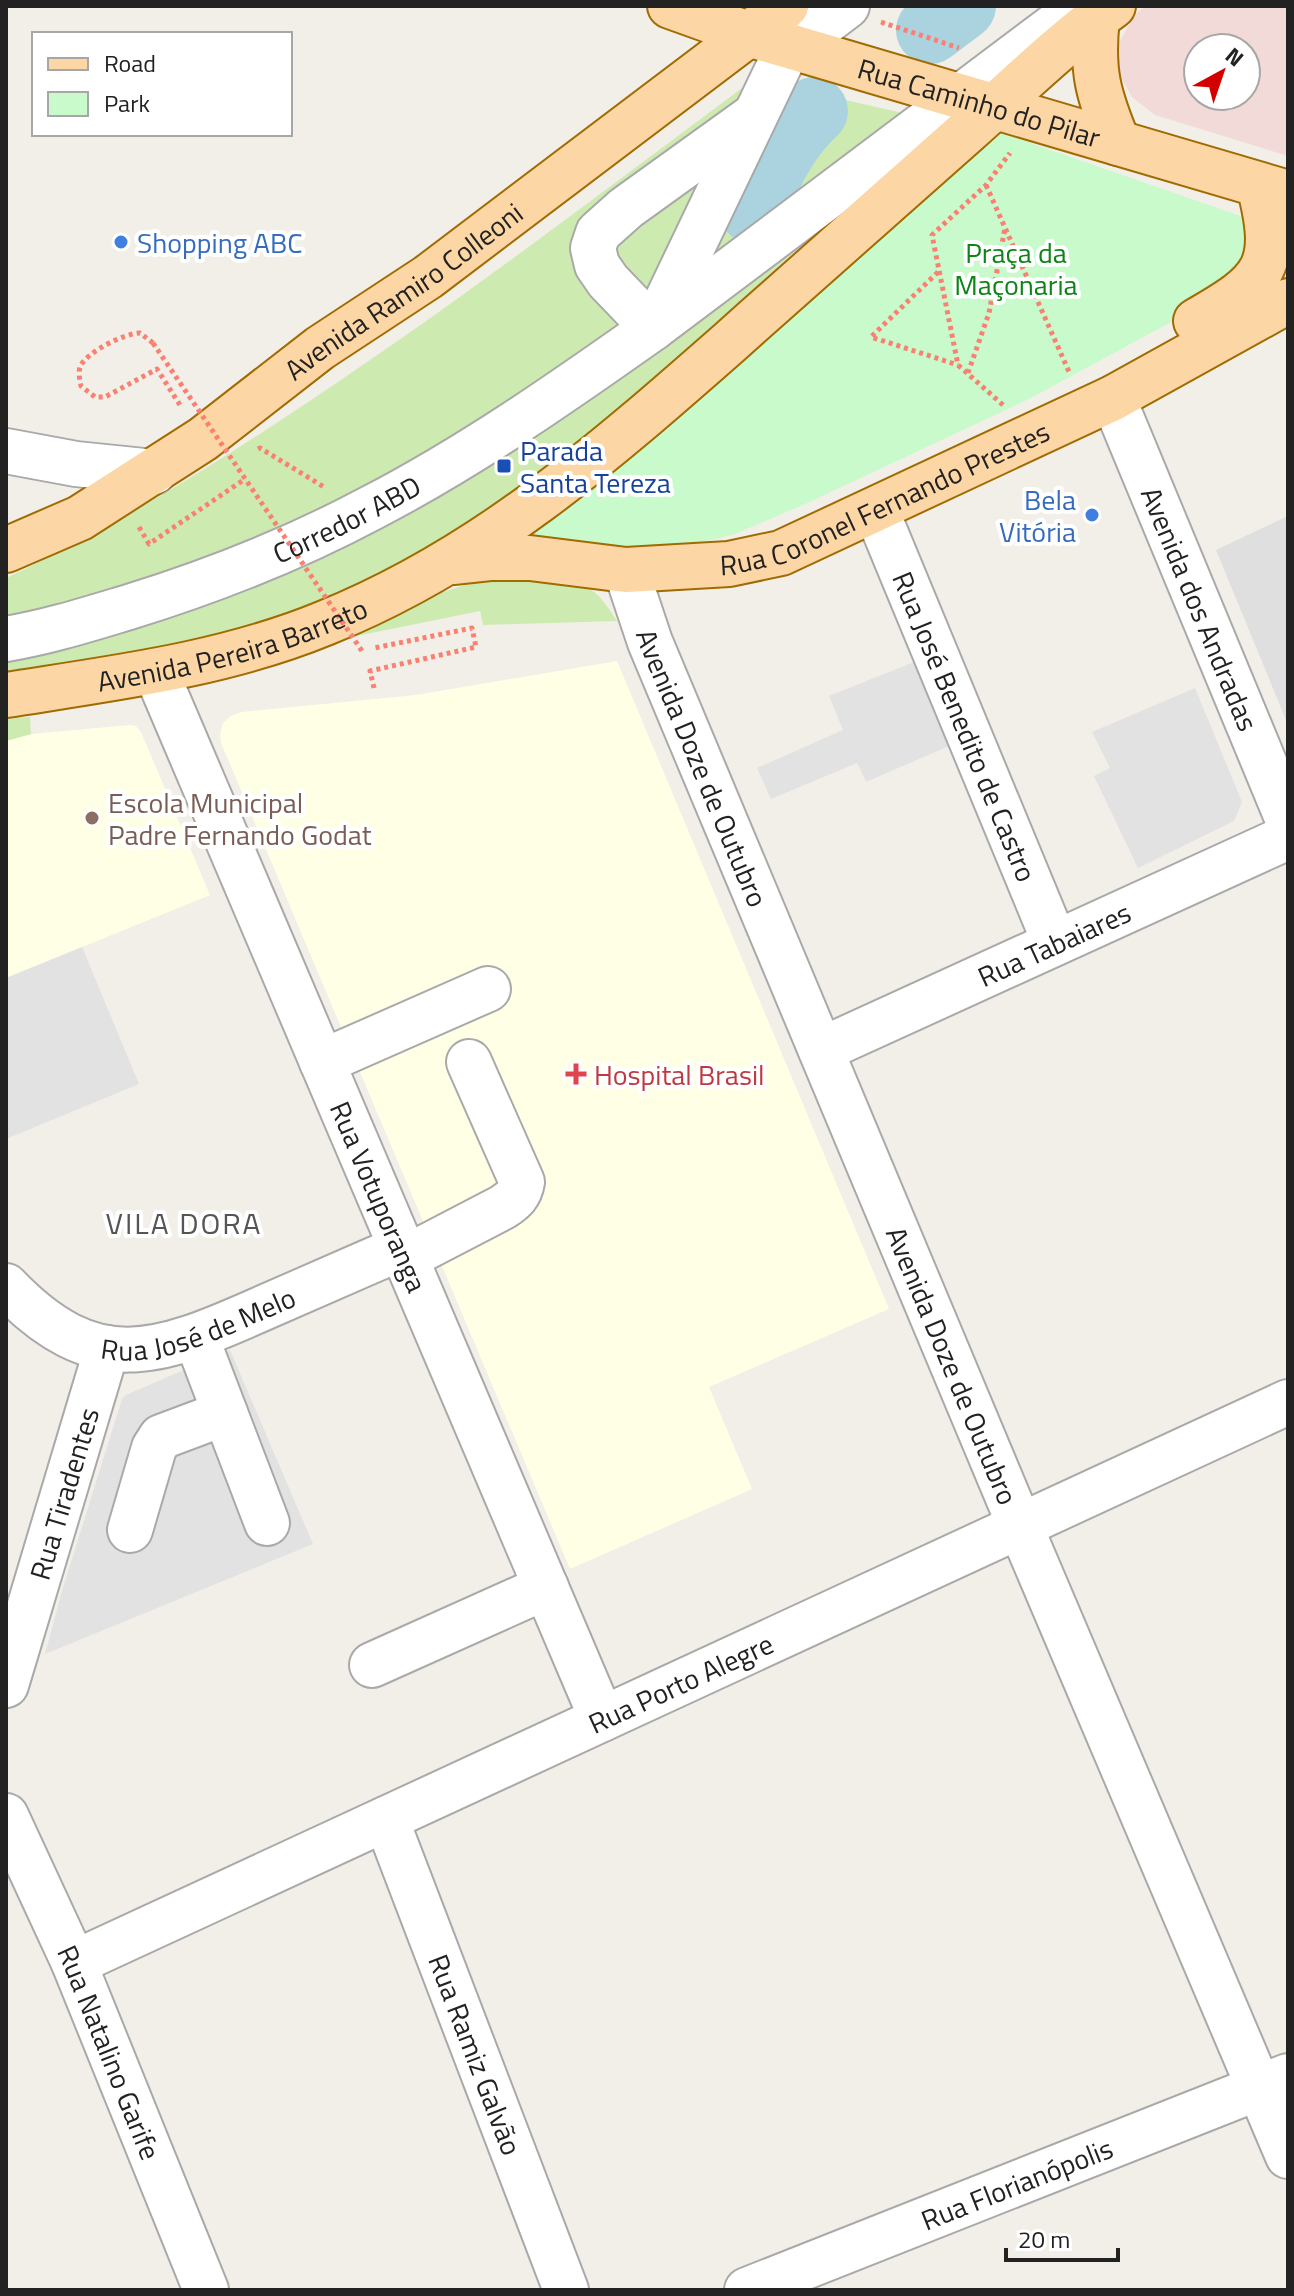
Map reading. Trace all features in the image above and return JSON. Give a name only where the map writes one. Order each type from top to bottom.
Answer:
[{"type":"main road","name":"Rua Caminho do Pilar","points":[[670,6],[748,34],[789,26],[996,108],[1274,189]]},
{"type":"main road","points":[[448,563],[513,522],[644,418],[996,108],[1097,10]]},
{"type":"main road","points":[[1097,10],[1095,77],[1118,143]]},
{"type":"main road","name":"Avenida Ramiro Colleoni","points":[[6,550],[80,518],[203,439],[320,348],[428,277],[748,34]]},
{"type":"main road","points":[[982,458],[1023,424],[1095,394],[1237,297],[1257,277],[1268,250],[1274,189]]},
{"type":"main road","name":"Rua Coronel Fernando Prestes","points":[[448,563],[530,558],[626,570],[695,567],[781,553],[982,458],[1095,394],[1288,301]]},
{"type":"main road","name":"Avenida Pereira Barreto","points":[[6,695],[156,672],[281,640],[329,622],[448,563]]},
{"type":"street","name":"Corredor ABD","points":[[653,328],[782,60],[789,26],[845,8]]},
{"type":"street","name":"Corredor ABD","points":[[6,639],[92,618],[227,574],[323,533],[433,474],[653,328],[996,108],[1005,63],[1097,10]]},
{"type":"street","points":[[653,328],[608,281],[597,265],[593,248],[598,233],[626,208],[755,115]]},
{"type":"street","name":"Avenida dos Andradas","points":[[1095,394],[1288,820]]},
{"type":"street","points":[[6,451],[76,464],[154,472]]},
{"type":"street","name":"Rua José Benedito de Castro","points":[[876,510],[1055,943]]},
{"type":"street","name":"Avenida Doze de Outubro","points":[[626,570],[650,642],[1020,1526],[1274,2081],[1288,2156]]},
{"type":"street","name":"Rua Votuporanga","points":[[156,672],[602,1719]]},
{"type":"street","name":"Rua Tabaiares","points":[[821,1050],[1288,837]]},
{"type":"street","points":[[322,1062],[488,989]]},
{"type":"street","name":"Rua José de Melo","points":[[6,1286],[24,1304],[62,1331],[84,1342],[129,1351],[156,1349],[196,1337],[403,1253],[503,1207],[513,1201],[521,1190],[522,1182],[469,1062]]},
{"type":"street","points":[[196,1337],[267,1523]]},
{"type":"street","name":"Rua Tiradentes","points":[[6,1685],[107,1348]]},
{"type":"street","name":"Rua Porto Alegre","points":[[74,1963],[1288,1402]]},
{"type":"street","points":[[130,1530],[154,1448],[161,1437],[225,1413]]},
{"type":"street","points":[[372,1665],[546,1587]]},
{"type":"street","name":"Rua Natalino Garife","points":[[6,1816],[74,1963],[206,2290]]},
{"type":"street","name":"Rua Ramiz Galvão","points":[[386,1819],[566,2290]]},
{"type":"street","name":"Rua Florianópolis","points":[[747,2290],[1274,2081]]},
{"type":"path","points":[[845,8],[1005,63]]},
{"type":"path","points":[[996,108],[986,185],[1005,227],[1095,394]]},
{"type":"path","points":[[958,365],[932,235],[986,185]]},
{"type":"path","points":[[968,373],[989,313],[1005,227]]},
{"type":"path","points":[[939,272],[871,337],[958,365],[1023,424]]},
{"type":"path","points":[[157,369],[105,397],[88,393],[81,386],[79,377],[84,360],[123,335],[140,333],[148,337],[362,651],[472,628],[476,647],[370,671],[374,688]]},
{"type":"path","points":[[248,455],[260,448],[330,491]]},
{"type":"path","points":[[225,470],[236,463]]},
{"type":"path","points":[[151,520],[139,528],[149,544],[245,479]]},
{"type":"shaded area","points":[[1146,6],[1288,6],[1288,156],[1155,115],[1132,97],[1119,74],[1118,45],[1134,15]]},
{"type":"shaded area","points":[[1288,516],[1288,725],[1216,550]]},
{"type":"shaded area","name":"Hospital Brasil","points":[[617,661],[889,1309],[709,1387],[752,1489],[570,1569],[221,743],[220,734],[223,723],[241,712],[416,695]]},
{"type":"shaded area","points":[[914,662],[951,745],[866,782],[857,763],[771,799],[757,768],[843,730],[829,696]]},
{"type":"shaded area","points":[[1195,688],[1242,802],[1234,821],[1138,868],[1094,776],[1110,768],[1092,732]]},
{"type":"shaded area","name":"Escola Municipal Padre Fernando Godat","points":[[130,725],[141,732],[210,895],[6,978],[6,741],[32,734]]},
{"type":"shaded area","points":[[82,947],[139,1084],[6,1139],[6,978]]},
{"type":"shaded area","points":[[230,1350],[313,1544],[45,1654],[122,1399]]},
{"type":"green space","points":[[754,79],[937,121],[629,403],[501,503],[431,548],[301,613],[235,634],[6,676],[6,578],[145,505],[339,381],[519,254]]},
{"type":"green space","name":"Praça da Maçonaria","points":[[999,132],[1255,221],[1261,235],[1230,290],[1029,399],[735,534],[680,548],[656,550],[533,540],[528,535],[986,134]]},
{"type":"green space","points":[[546,578],[589,588],[617,621],[483,625],[480,611],[327,642],[422,599],[471,583]]},
{"type":"green space","points":[[30,717],[31,734],[6,741],[6,719]]},
{"type":"waterway","points":[[930,30],[962,6]]},
{"type":"waterway","points":[[752,209],[786,144],[814,111]]},
{"type":"place","name":"Shopping ABC","points":[[121,242]]},
{"type":"place","name":"Parada Santa Tereza","points":[[504,466]]},
{"type":"place","name":"Bela Vitória","points":[[1092,515]]},
{"type":"place","name":"Escola Municipal Padre Fernando Godat","points":[[92,818]]},
{"type":"place","name":"Hospital Brasil","points":[[576,1074]]},
{"type":"district","name":"VILA DORA","points":[[184,1223]]}]
